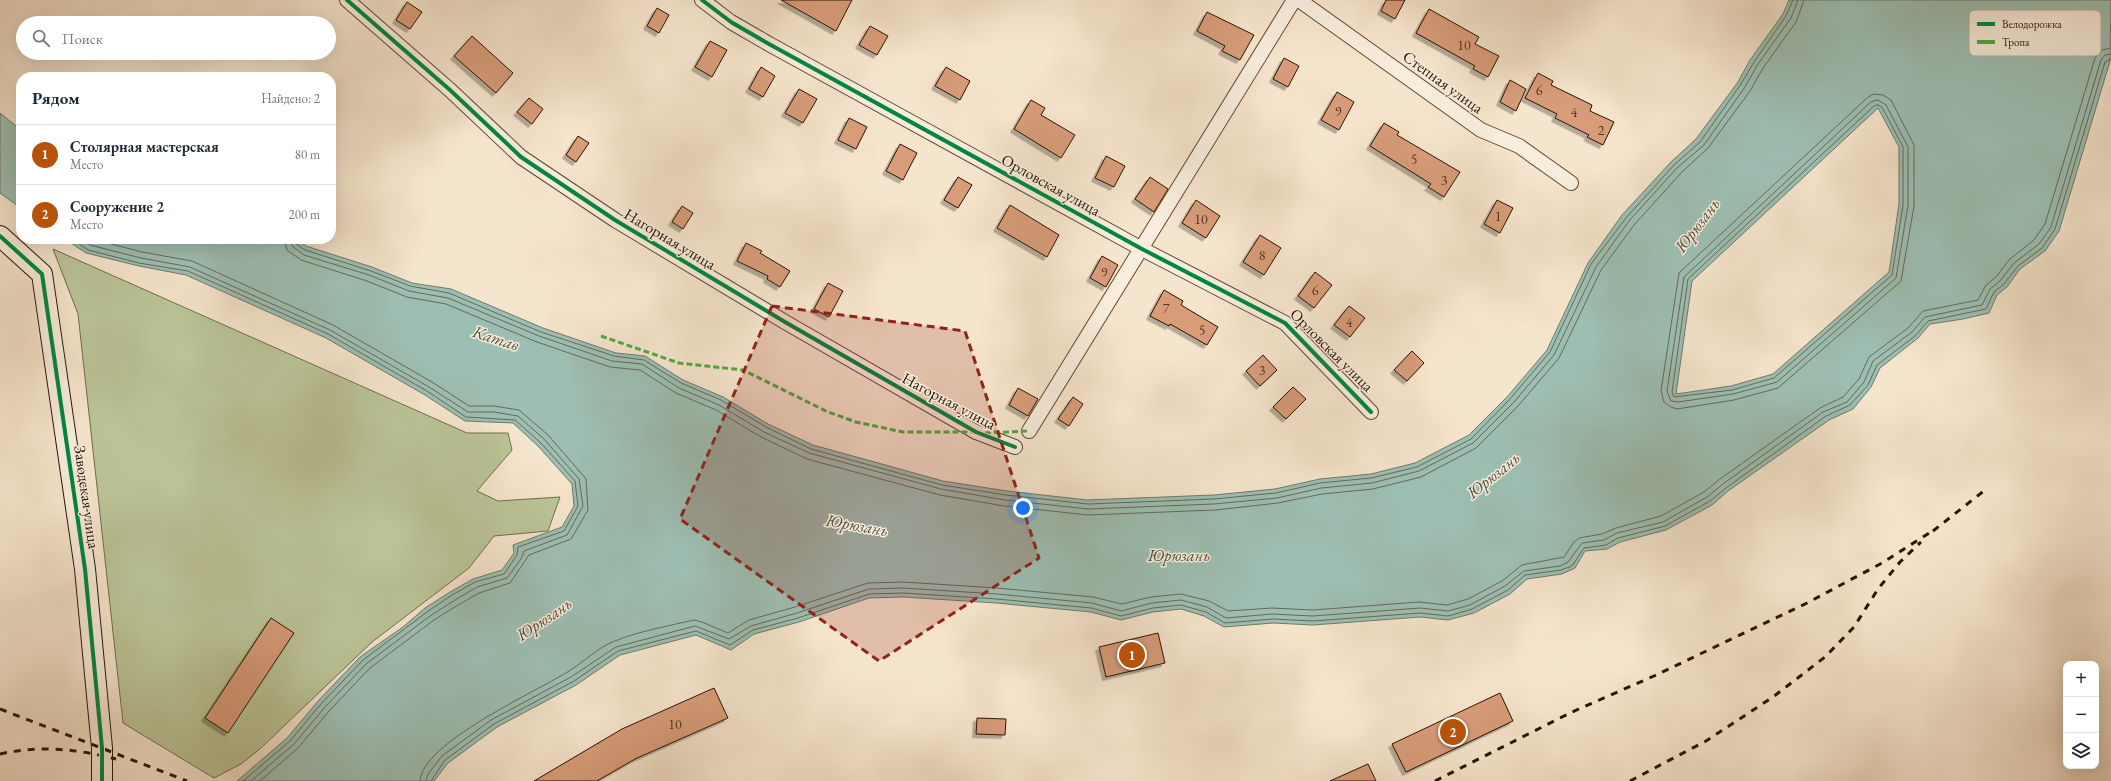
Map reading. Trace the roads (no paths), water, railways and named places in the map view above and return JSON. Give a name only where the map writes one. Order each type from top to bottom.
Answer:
[{"type":"street","name":"Нагорная улица","points":[[347,0],[450,90],[521,157],[615,220],[785,322],[976,432],[1015,447]]},
{"type":"street","name":"Орловская улица","points":[[702,0],[731,22],[768,44],[1142,249],[1285,323],[1371,412]]},
{"type":"street","points":[[1029,431],[1294,0]]},
{"type":"street","name":"Степная улица","points":[[1299,0],[1481,130],[1519,146],[1571,184]]},
{"type":"street","name":"Заводская улица","points":[[0,236],[42,274],[85,569],[102,748],[102,781]]},
{"type":"water","points":[[1789,0],[2111,0],[2110,61],[2059,231],[2045,251],[2020,269],[2007,287],[1997,295],[1989,313],[1930,324],[1918,338],[1880,368],[1871,387],[1853,409],[1829,420],[1728,491],[1712,505],[1666,530],[1620,542],[1607,549],[1585,551],[1575,568],[1562,574],[1527,579],[1510,594],[1474,613],[1448,620],[1420,617],[1313,625],[1273,623],[1224,627],[1204,616],[1181,609],[1153,612],[1121,620],[1091,612],[996,603],[903,597],[869,598],[799,622],[754,634],[731,650],[696,635],[620,655],[576,685],[497,727],[448,763],[434,781],[237,781],[287,738],[318,701],[360,657],[403,627],[425,608],[450,592],[473,579],[502,570],[514,553],[513,545],[562,527],[574,506],[572,484],[538,446],[513,423],[465,421],[425,395],[326,338],[186,275],[139,266],[86,253],[72,244],[303,244],[372,267],[412,283],[451,289],[543,328],[616,353],[645,356],[683,380],[723,397],[768,424],[813,445],[943,481],[1007,491],[1087,500],[1214,495],[1275,489],[1320,479],[1371,474],[1415,463],[1469,435],[1507,397],[1547,350],[1588,263],[1622,215],[1671,162],[1696,139],[1738,82],[1750,60],[1783,14]],"holes":[[[1878,108],[1899,147],[1899,204],[1889,272],[1773,374],[1731,386],[1676,394],[1692,281]]]},
{"type":"water","points":[[0,113],[16,126],[16,204],[0,193]]},
{"type":"railway","points":[[1933,531],[1985,490]]},
{"type":"railway","points":[[1435,781],[1572,712],[1654,676],[1807,603],[1882,563],[1937,528]]},
{"type":"railway","points":[[1630,781],[1706,741],[1773,697],[1825,657],[1854,627],[1878,589],[1900,562],[1921,542]]},
{"type":"railway","points":[[0,709],[187,781]]},
{"type":"railway","points":[[0,754],[15,751],[58,749],[116,759]]},
{"type":"place","name":"Столярная мастерская","points":[[1132,655]]},
{"type":"place","name":"Сооружение 2","points":[[1453,732]]},
{"type":"water label","name":"Юрюзань","points":[[1697,225]]},
{"type":"water label","name":"Катав","points":[[496,338]]},
{"type":"water label","name":"Юрюзань","points":[[1493,475]]},
{"type":"water label","name":"Юрюзань","points":[[857,525]]},
{"type":"water label","name":"Юрюзань","points":[[1179,555]]},
{"type":"water label","name":"Юрюзань","points":[[544,619]]}]
